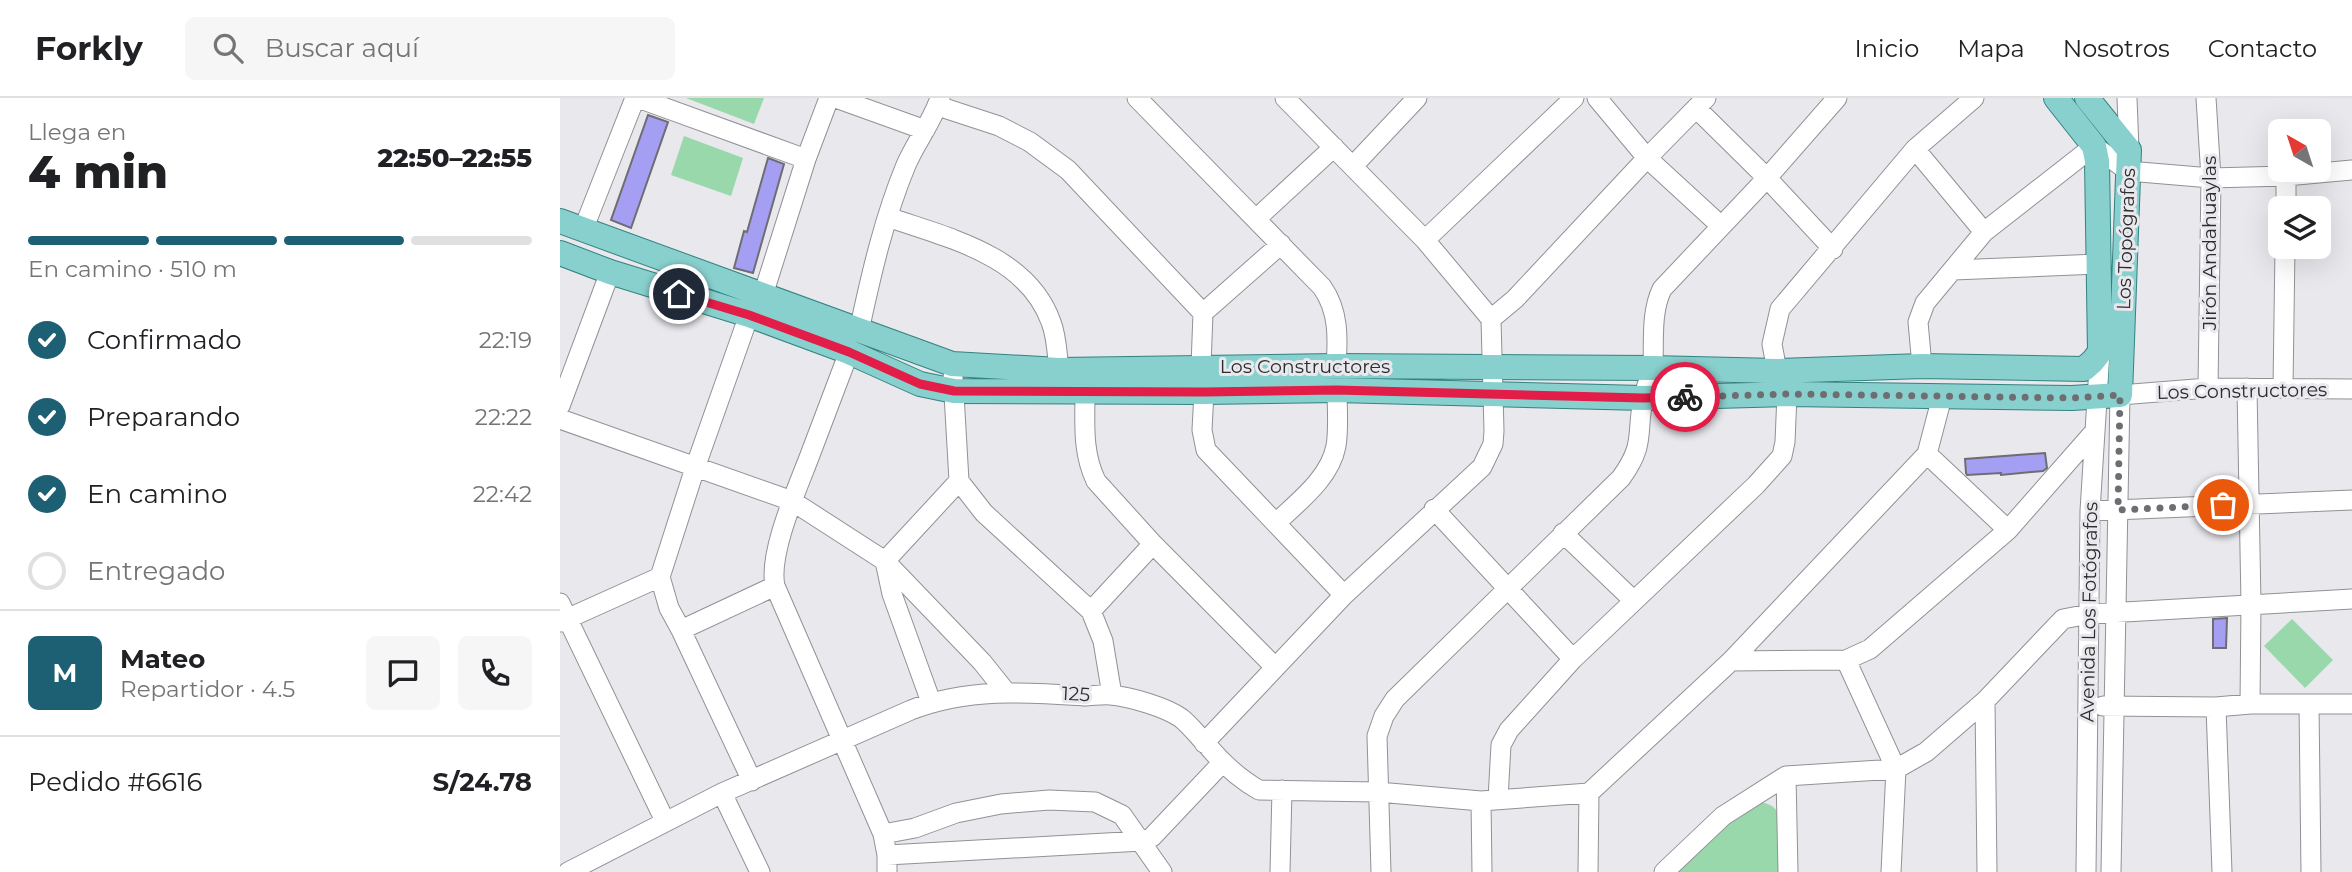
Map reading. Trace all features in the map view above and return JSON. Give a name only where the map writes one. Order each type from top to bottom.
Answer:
[{"type":"main road","points":[[2056,98],[2094,146]]},
{"type":"main road","name":"Los Topógrafos","points":[[2087,98],[2128,161],[2109,395]]},
{"type":"main road","name":"Los Topógrafos","points":[[2094,146],[2097,161],[2100,352]]},
{"type":"main road","name":"Los Constructores","points":[[560,221],[763,295],[854,342],[920,384],[954,391],[1204,392],[1336,378],[1492,368],[1777,371],[1922,366],[2084,369],[2100,352]]},
{"type":"main road","name":"Los Constructores","points":[[560,253],[610,272],[749,315],[952,365],[1059,370],[1201,366],[1494,395],[1643,398],[1787,394],[1942,397],[2109,395]]},
{"type":"street","points":[[583,230],[636,98],[806,159]]},
{"type":"street","points":[[763,295],[806,159],[829,98]]},
{"type":"street","points":[[836,98],[925,130]]},
{"type":"street","points":[[1137,98],[1281,244],[1331,300],[1337,327],[1337,444],[1332,461],[1315,485],[1276,523]]},
{"type":"street","points":[[1204,743],[1344,595],[1434,509],[1472,478],[1489,456],[1494,431],[1491,319],[1425,240],[1285,98]]},
{"type":"street","points":[[1353,166],[1417,98]]},
{"type":"street","points":[[1425,240],[1574,98]]},
{"type":"street","points":[[1597,98],[1647,158],[1720,225]]},
{"type":"street","points":[[1381,872],[1377,736],[1384,716],[1395,699],[1621,478],[1635,457],[1641,436],[1643,398],[1653,368],[1655,312],[1662,289],[1838,98]]},
{"type":"street","points":[[1482,872],[1490,800],[1501,745],[1509,730],[1573,659],[1756,485],[1782,456],[1786,434],[1787,394],[1777,371],[1772,344],[1780,309],[1915,149],[1974,98]]},
{"type":"street","points":[[2127,98],[2128,161]]},
{"type":"street","name":"Jirón Andahuaylas","points":[[2206,98],[2211,178],[2208,388]]},
{"type":"street","points":[[1201,366],[1203,313],[1068,170],[1030,142],[939,102],[907,164],[888,217],[854,342],[792,501],[773,575],[775,586],[883,834],[887,863],[1142,841],[1152,837],[1222,763]]},
{"type":"street","points":[[1491,319],[1515,299],[1701,103],[1833,249]]},
{"type":"street","points":[[1922,366],[1918,322],[1925,303],[1984,232],[2094,146],[2128,161],[2211,178],[2268,176]]},
{"type":"street","points":[[1256,219],[1334,147]]},
{"type":"street","points":[[1915,149],[1984,232]]},
{"type":"street","points":[[2331,172],[2352,170]]},
{"type":"street","points":[[888,217],[983,250],[1016,273],[1041,300],[1052,323],[1059,370]]},
{"type":"street","points":[[1203,313],[1281,244]]},
{"type":"street","points":[[2283,388],[2285,259]]},
{"type":"street","points":[[1953,270],[2098,264]]},
{"type":"street","points":[[560,405],[610,272]]},
{"type":"street","points":[[749,315],[660,577],[669,608],[752,781]]},
{"type":"street","name":"Avenida Los Fotógrafos","points":[[2086,872],[2090,511],[2095,431],[2109,395],[2100,352]]},
{"type":"street","points":[[952,365],[959,481],[984,513],[1091,611],[1103,641],[1112,695]]},
{"type":"street","name":"Los Constructores","points":[[2109,395],[2208,388],[2352,389]]},
{"type":"street","points":[[2247,388],[2250,704]]},
{"type":"street","points":[[1204,392],[1202,430],[1206,450],[1344,595]]},
{"type":"street","points":[[1085,393],[1084,442],[1090,468],[1104,492],[1275,667]]},
{"type":"street","points":[[2109,395],[2118,510],[2111,872]]},
{"type":"street","points":[[1588,872],[1590,793],[1731,661],[1927,454],[1942,397]]},
{"type":"street","points":[[560,419],[792,501],[885,561],[982,662],[1006,692]]},
{"type":"street","points":[[1731,661],[1846,660],[1870,649],[2008,530],[2095,431]]},
{"type":"street","points":[[1927,454],[2008,530]]},
{"type":"street","points":[[885,561],[959,481]]},
{"type":"street","points":[[2090,511],[2352,499]]},
{"type":"street","points":[[1434,509],[1573,659]]},
{"type":"street","points":[[1563,533],[1633,600]]},
{"type":"street","points":[[1091,611],[1153,544]]},
{"type":"street","points":[[885,561],[892,594],[930,702]]},
{"type":"street","points":[[660,577],[562,615],[665,821]]},
{"type":"street","points":[[681,630],[775,586]]},
{"type":"street","points":[[1664,872],[1723,816],[1786,776],[1896,769],[1926,752],[1986,701],[2063,619],[2116,612],[2352,600]]},
{"type":"street","points":[[1846,660],[1896,769],[1891,872]]},
{"type":"street","name":"125","points":[[567,872],[722,793],[930,702],[974,694],[1006,692],[1112,695],[1164,708],[1191,727],[1222,763],[1259,789],[1378,792],[1490,800],[1590,793]]},
{"type":"street","points":[[1986,701],[1987,872]]},
{"type":"street","points":[[2088,705],[2216,707],[2250,704],[2352,704]]},
{"type":"street","points":[[2309,704],[2311,872]]},
{"type":"street","points":[[2216,707],[2222,872]]},
{"type":"street","points":[[1786,776],[1788,872]]},
{"type":"street","points":[[1280,872],[1282,789]]},
{"type":"street","points":[[722,793],[760,872]]},
{"type":"street","points":[[883,834],[915,828],[956,813],[1001,804],[1049,800],[1095,802],[1122,815],[1162,872]]},
{"type":"street","points":[[560,855],[567,872]]},
{"type":"green space","points":[[686,98],[764,98],[754,124]]},
{"type":"green space","points":[[684,136],[743,158],[731,196],[671,175]]},
{"type":"green space","points":[[2292,619],[2333,660],[2305,688],[2264,646]]},
{"type":"green space","points":[[1757,801],[1773,807],[1779,816],[1782,831],[1781,872],[1678,872],[1738,811]]},
{"type":"building","points":[[648,115],[668,122],[631,228],[611,220]]},
{"type":"building","points":[[768,158],[784,164],[753,273],[734,268]]},
{"type":"building","points":[[2045,453],[2047,468],[2043,471],[2001,475],[1966,473],[1965,459]]},
{"type":"building","points":[[2227,618],[2226,648],[2213,648],[2213,619]]},
{"type":"way so far","points":[[1685,397],[1787,394],[2072,398],[2120,395],[2118,510],[2223,505]]},
{"type":"route","points":[[679,294],[749,315],[849,352],[920,384],[954,391],[1085,393],[1336,390],[1685,397]]}]
